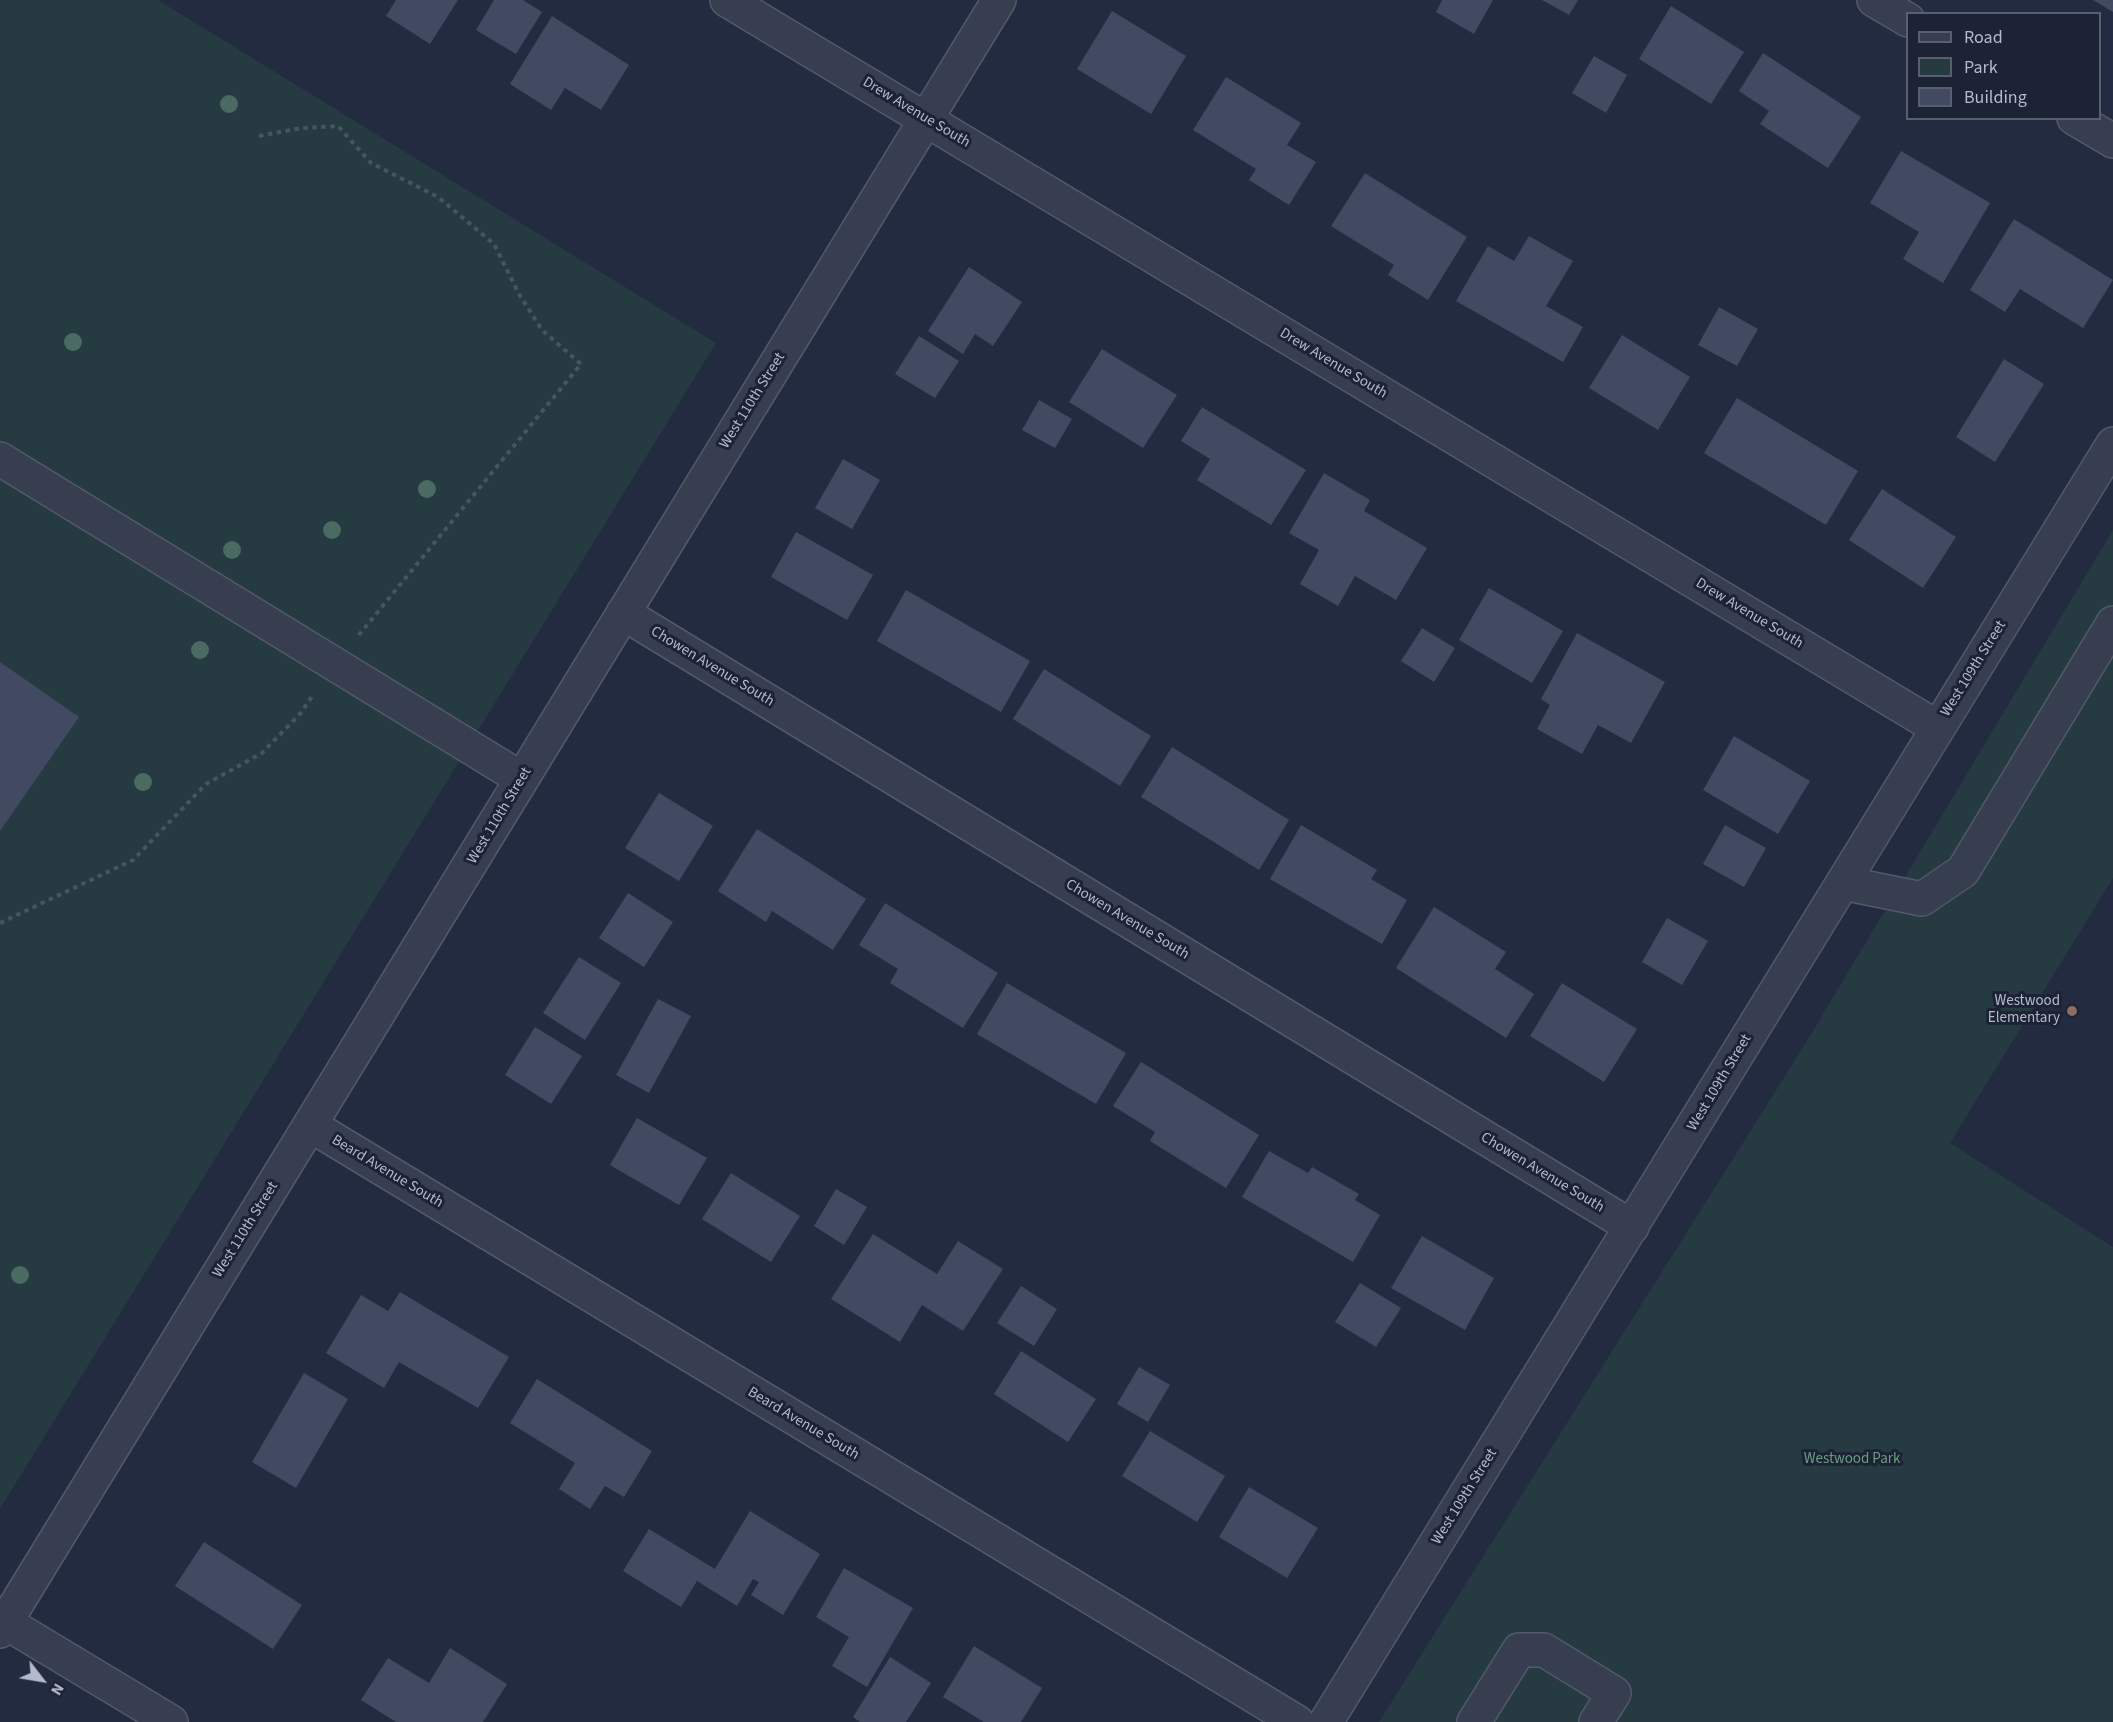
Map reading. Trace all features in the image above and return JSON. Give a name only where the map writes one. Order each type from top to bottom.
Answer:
[{"type":"street","name":"Drew Avenue South","points":[[727,0],[1938,728]]},
{"type":"street","name":"West 110th Street","points":[[3,1627],[999,0]]},
{"type":"street","points":[[1874,0],[1906,19]]},
{"type":"street","points":[[2077,120],[2113,141]]},
{"type":"street","name":"West 109th Street","points":[[1326,1722],[2113,444]]},
{"type":"street","points":[[0,459],[522,779]]},
{"type":"street","name":"Chowen Avenue South","points":[[623,613],[1632,1227]]},
{"type":"street","points":[[1843,882],[1922,899],[1963,871],[2113,623]]},
{"type":"street","name":"Beard Avenue South","points":[[310,1125],[1297,1722]]},
{"type":"street","points":[[3,1627],[171,1722]]},
{"type":"street","points":[[1474,1722],[1519,1650],[1544,1650],[1614,1693],[1596,1722]]},
{"type":"path","points":[[0,922],[133,860],[206,784],[262,753],[300,714],[335,664],[581,364],[542,330],[519,294],[494,244],[438,197],[371,163],[338,126],[301,128],[259,136]]},
{"type":"green space","points":[[0,0],[158,0],[716,343],[0,1509]]},
{"type":"green space","name":"Westwood Park","points":[[2113,530],[2113,878],[1950,1143],[2113,1247],[2113,1722],[1379,1722],[1802,1049]]},
{"type":"building","points":[[396,0],[458,0],[430,44],[386,16]]},
{"type":"building","points":[[494,0],[523,0],[542,12],[516,54],[476,30]]},
{"type":"building","points":[[1442,0],[1493,0],[1474,34],[1436,12]]},
{"type":"building","points":[[1542,0],[1578,0],[1569,15]]},
{"type":"building","points":[[2093,0],[2113,0],[2113,12]]},
{"type":"building","points":[[1671,6],[1744,52],[1711,104],[1639,59]]},
{"type":"building","points":[[1112,11],[1186,56],[1151,114],[1077,69]]},
{"type":"building","points":[[552,16],[629,65],[601,110],[565,88],[551,110],[510,84]]},
{"type":"building","points":[[1763,53],[1861,117],[1828,168],[1760,124],[1769,111],[1739,91]]},
{"type":"building","points":[[1594,56],[1627,75],[1606,113],[1572,93]]},
{"type":"building","points":[[1226,77],[1301,123],[1287,145],[1316,162],[1289,205],[1249,180],[1256,169],[1193,130]]},
{"type":"building","points":[[1901,151],[1990,203],[1943,283],[1903,259],[1919,232],[1870,203]]},
{"type":"building","points":[[1365,173],[1467,237],[1428,300],[1388,275],[1394,265],[1331,226]]},
{"type":"building","points":[[2014,219],[2113,280],[2083,328],[2020,289],[2005,312],[1970,290]]},
{"type":"building","points":[[1529,236],[1573,261],[1546,306],[1583,327],[1563,362],[1456,301],[1488,246],[1514,261]]},
{"type":"building","points":[[969,267],[1022,302],[993,346],[975,334],[963,354],[928,331]]},
{"type":"building","points":[[1719,307],[1758,329],[1737,366],[1698,345]]},
{"type":"building","points":[[1622,335],[1690,377],[1658,430],[1589,388]]},
{"type":"building","points":[[919,336],[959,361],[935,398],[895,374]]},
{"type":"building","points":[[1102,349],[1177,395],[1143,448],[1069,402]]},
{"type":"building","points":[[2004,359],[2044,384],[1995,462],[1956,437]]},
{"type":"building","points":[[1737,398],[1858,471],[1826,525],[1704,453]]},
{"type":"building","points":[[1039,400],[1072,419],[1055,448],[1022,430]]},
{"type":"building","points":[[1202,407],[1306,470],[1271,525],[1197,480],[1210,459],[1181,441]]},
{"type":"building","points":[[843,459],[880,480],[852,529],[815,508]]},
{"type":"building","points":[[1324,473],[1370,500],[1364,511],[1427,548],[1396,600],[1355,576],[1338,606],[1300,584],[1319,550],[1289,533]]},
{"type":"building","points":[[1882,489],[1956,537],[1923,588],[1849,540]]},
{"type":"building","points":[[796,532],[873,575],[847,620],[771,577]]},
{"type":"building","points":[[1489,588],[1563,631],[1532,683],[1459,640]]},
{"type":"building","points":[[906,590],[1030,661],[1001,712],[877,641]]},
{"type":"building","points":[[1422,628],[1455,648],[1434,682],[1401,661]]},
{"type":"building","points":[[1577,633],[1665,682],[1631,743],[1598,725],[1582,754],[1537,729],[1550,705],[1541,699]]},
{"type":"building","points":[[0,662],[79,717],[0,831]]},
{"type":"building","points":[[1044,669],[1151,736],[1120,786],[1013,719]]},
{"type":"building","points":[[1734,736],[1810,781],[1778,834],[1703,790]]},
{"type":"building","points":[[1172,747],[1289,820],[1259,870],[1141,797]]},
{"type":"building","points":[[659,793],[713,826],[679,881],[625,848]]},
{"type":"building","points":[[1301,825],[1377,870],[1371,879],[1407,900],[1382,944],[1270,879]]},
{"type":"building","points":[[1725,825],[1766,848],[1744,887],[1703,864]]},
{"type":"building","points":[[757,829],[866,899],[833,950],[772,911],[766,922],[718,891]]},
{"type":"building","points":[[628,893],[673,922],[644,967],[599,938]]},
{"type":"building","points":[[885,903],[998,973],[963,1028],[890,983],[898,969],[859,945]]},
{"type":"building","points":[[1434,907],[1506,952],[1495,969],[1534,994],[1506,1038],[1396,968]]},
{"type":"building","points":[[1667,918],[1708,941],[1682,985],[1642,962]]},
{"type":"building","points":[[579,957],[621,983],[585,1040],[543,1013]]},
{"type":"building","points":[[1007,983],[1126,1053],[1096,1104],[977,1034]]},
{"type":"building","points":[[1562,983],[1637,1029],[1604,1082],[1530,1036]]},
{"type":"building","points":[[658,999],[691,1016],[649,1093],[616,1075]]},
{"type":"building","points":[[535,1027],[582,1056],[551,1104],[505,1075]]},
{"type":"building","points":[[1141,1062],[1259,1135],[1226,1188],[1150,1141],[1155,1132],[1113,1106]]},
{"type":"building","points":[[637,1118],[707,1158],[679,1205],[610,1165]]},
{"type":"building","points":[[1269,1151],[1308,1173],[1312,1167],[1359,1194],[1355,1200],[1380,1215],[1353,1262],[1242,1197]]},
{"type":"building","points":[[731,1173],[800,1216],[771,1262],[702,1219]]},
{"type":"building","points":[[836,1189],[867,1207],[844,1245],[814,1226]]},
{"type":"building","points":[[873,1234],[937,1274],[958,1241],[1003,1269],[963,1331],[922,1305],[900,1342],[831,1299]]},
{"type":"building","points":[[1422,1236],[1494,1278],[1465,1330],[1391,1288]]},
{"type":"building","points":[[1360,1283],[1401,1308],[1376,1347],[1335,1322]]},
{"type":"building","points":[[1021,1286],[1057,1309],[1034,1346],[997,1323]]},
{"type":"building","points":[[400,1292],[509,1357],[478,1408],[399,1362],[384,1388],[326,1353],[361,1295],[388,1311]]},
{"type":"building","points":[[1021,1351],[1096,1399],[1068,1442],[994,1394]]},
{"type":"building","points":[[1139,1367],[1170,1385],[1148,1422],[1117,1404]]},
{"type":"building","points":[[304,1373],[348,1399],[296,1488],[252,1462]]},
{"type":"building","points":[[537,1379],[652,1451],[624,1497],[605,1486],[590,1509],[559,1489],[575,1463],[510,1423]]},
{"type":"building","points":[[1150,1431],[1225,1476],[1197,1522],[1122,1476]]},
{"type":"building","points":[[1249,1487],[1318,1528],[1287,1578],[1219,1537]]},
{"type":"building","points":[[750,1511],[820,1554],[783,1615],[751,1595],[759,1582],[753,1579],[737,1606],[697,1581],[681,1607],[623,1571],[649,1529],[715,1569]]},
{"type":"building","points":[[204,1542],[302,1605],[273,1649],[175,1586]]},
{"type":"building","points":[[844,1568],[913,1608],[867,1687],[832,1666],[849,1637],[816,1617]]},
{"type":"building","points":[[974,1646],[1042,1688],[1021,1722],[984,1722],[943,1697]]},
{"type":"building","points":[[450,1648],[507,1684],[483,1722],[396,1722],[361,1700],[388,1658],[429,1683]]},
{"type":"building","points":[[890,1657],[931,1683],[906,1722],[860,1722],[853,1717]]},
{"type":"place","name":"Westwood Elementary","points":[[2072,1011]]}]
